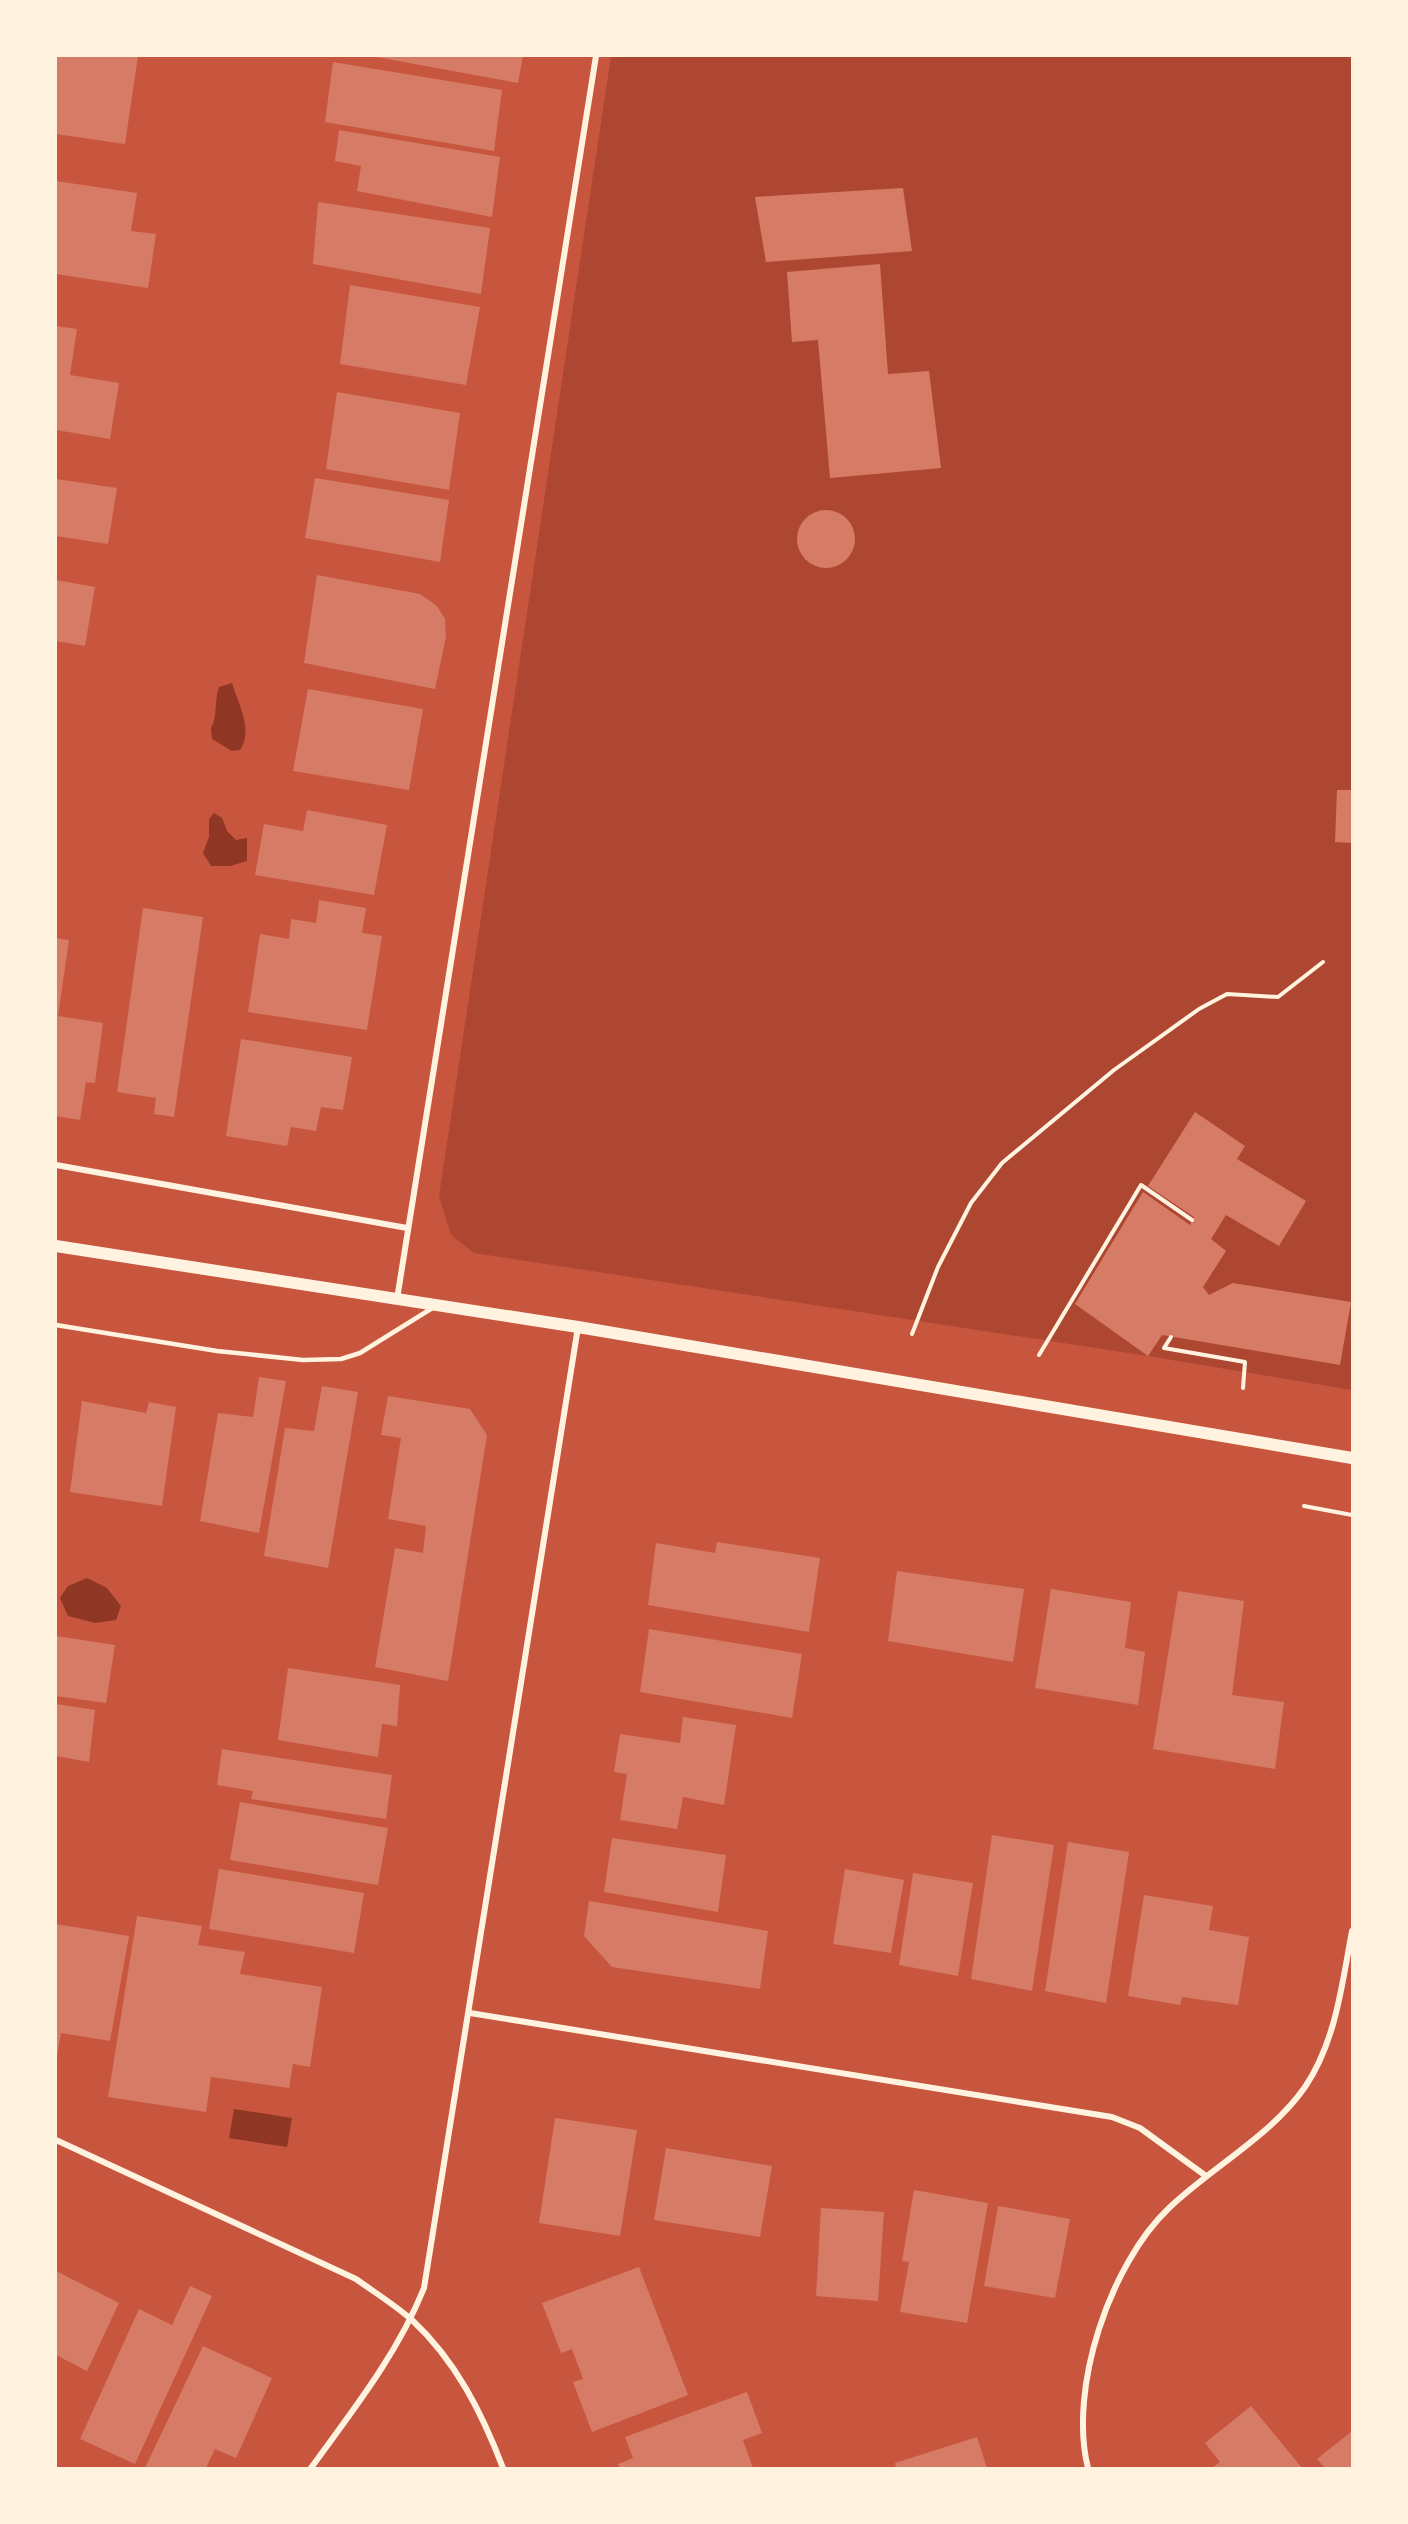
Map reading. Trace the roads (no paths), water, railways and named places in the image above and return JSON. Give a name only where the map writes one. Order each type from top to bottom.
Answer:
[{"type":"main road","points":[[56,1246],[578,1328],[1353,1458]]},
{"type":"street","points":[[397,1300],[596,56]]},
{"type":"street","points":[[56,1165],[407,1228]]},
{"type":"street","points":[[310,2469],[388,2362],[411,2320],[424,2288],[470,2013],[578,1328]]},
{"type":"street","points":[[1088,2469],[1082,2420],[1085,2392],[1108,2308],[1130,2262],[1155,2222],[1206,2176],[1273,2122],[1306,2084],[1328,2042],[1334,2023],[1353,1931]]},
{"type":"street","points":[[470,2013],[1112,2117],[1140,2128],[1206,2176]]},
{"type":"street","points":[[56,2140],[356,2279],[411,2320],[439,2349],[467,2388],[488,2429],[503,2469]]},
{"type":"lane","points":[[56,1325],[217,1351],[325,1360],[341,1359],[360,1353],[436,1305]]}]
